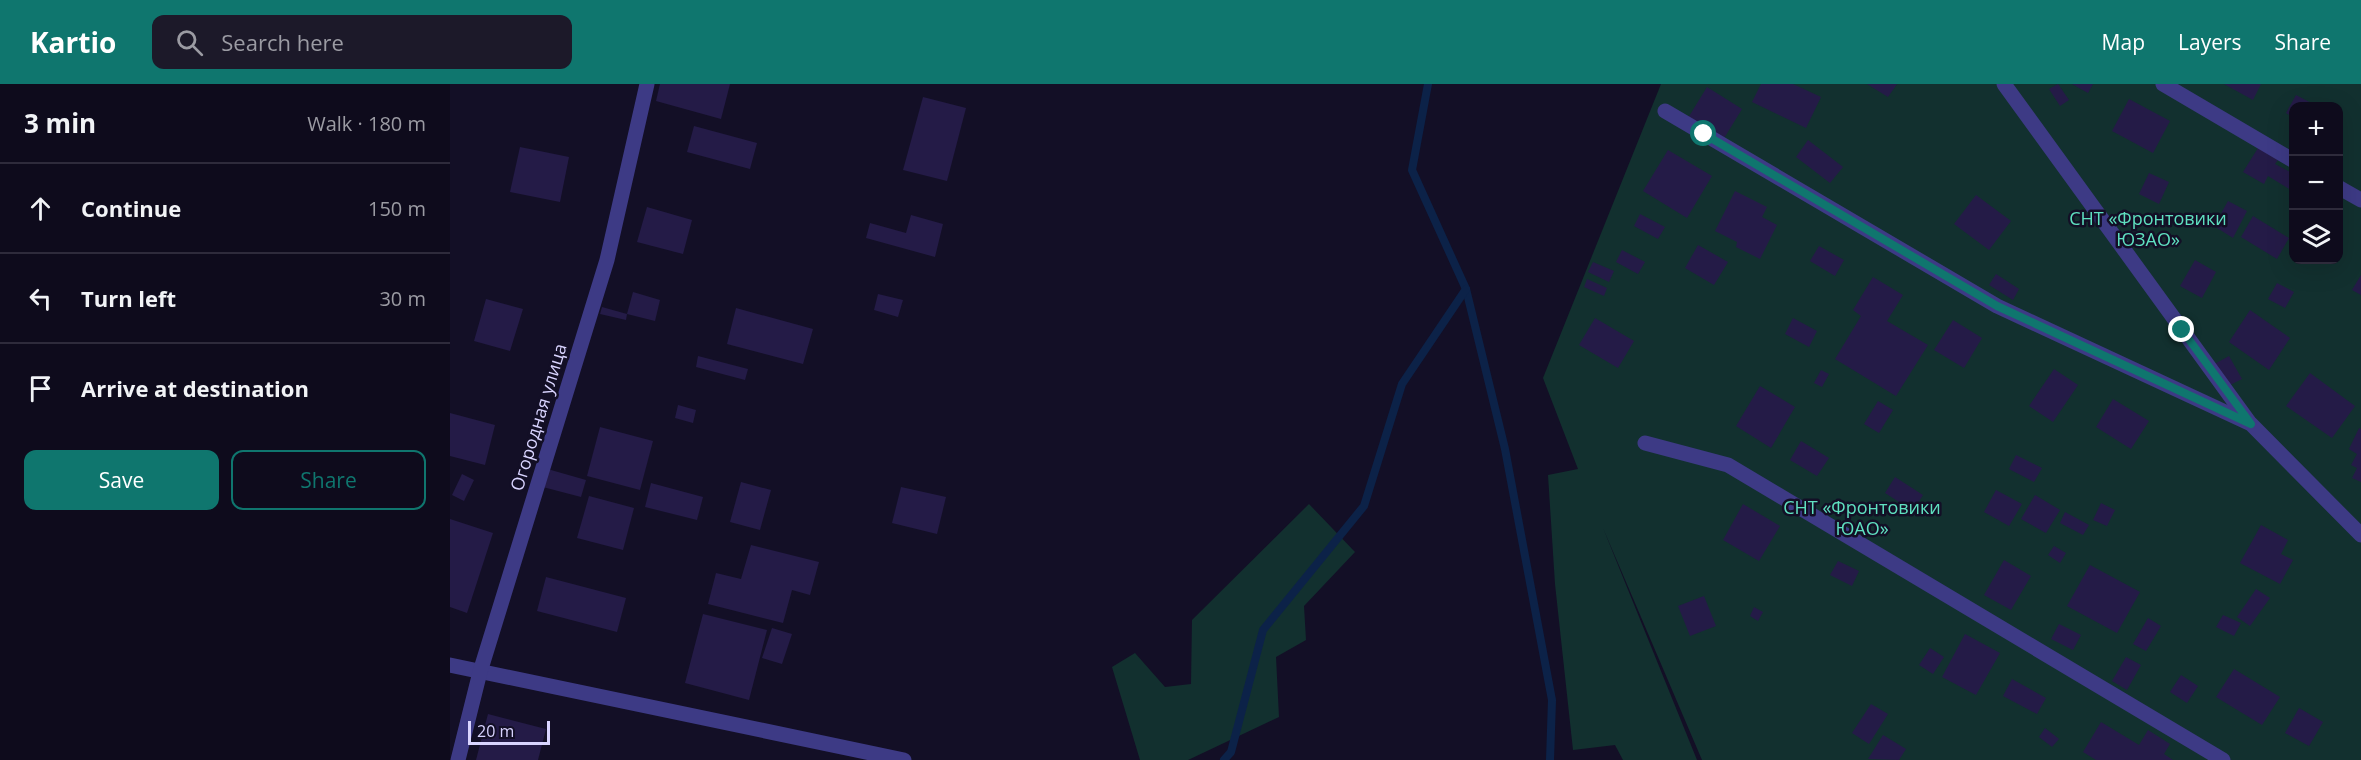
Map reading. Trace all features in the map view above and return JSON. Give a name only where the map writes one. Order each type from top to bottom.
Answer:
[{"type":"street","name":"Огородная улица","points":[[458,760],[480,672],[607,260],[647,84]]},
{"type":"street","points":[[2004,84],[2251,424],[2361,535]]},
{"type":"street","points":[[2163,84],[2289,158]]},
{"type":"street","points":[[1665,111],[1997,306],[2251,424]]},
{"type":"street","points":[[2343,190],[2361,200]]},
{"type":"street","points":[[1645,443],[1728,465],[2223,760]]},
{"type":"street","points":[[450,665],[904,760]]},
{"type":"green space","name":"СНТ «Фронтовики ЮАО»","points":[[1661,84],[2361,84],[2361,760],[1702,760],[1603,528],[1697,760],[1623,760],[1615,745],[1573,750],[1555,584],[1548,475],[1578,469],[1543,378]]},
{"type":"green space","points":[[1309,504],[1355,552],[1304,606],[1306,640],[1276,657],[1279,717],[1188,760],[1140,760],[1112,667],[1135,653],[1165,687],[1191,684],[1192,620]]},
{"type":"building","points":[[660,84],[730,84],[721,119],[656,101]]},
{"type":"building","points":[[1761,84],[1793,84],[1821,97],[1806,128],[1752,102]]},
{"type":"building","points":[[1867,84],[1897,84],[1888,97]]},
{"type":"building","points":[[2058,84],[2069,100],[2060,106],[2049,89]]},
{"type":"building","points":[[2072,84],[2093,84],[2088,93]]},
{"type":"building","points":[[2224,84],[2261,84],[2253,100]]},
{"type":"building","points":[[1707,87],[1742,109],[1723,140],[1688,118]]},
{"type":"building","points":[[2296,95],[2309,102],[2292,102]]},
{"type":"building","points":[[923,97],[966,108],[947,181],[903,170]]},
{"type":"building","points":[[2129,99],[2170,121],[2153,153],[2112,131]]},
{"type":"building","points":[[694,126],[757,143],[750,169],[687,152]]},
{"type":"building","points":[[1808,140],[1843,167],[1830,183],[1796,157]]},
{"type":"building","points":[[520,147],[569,157],[560,202],[510,192]]},
{"type":"building","points":[[2258,148],[2278,160],[2275,164],[2289,171],[2289,189],[2268,176],[2264,184],[2243,172]]},
{"type":"building","points":[[1668,150],[1712,176],[1687,218],[1643,191]]},
{"type":"building","points":[[2149,173],[2169,182],[2159,204],[2139,194]]},
{"type":"building","points":[[1735,191],[1767,207],[1762,217],[1777,225],[1760,259],[1736,247],[1737,242],[1715,231]]},
{"type":"building","points":[[1976,195],[2011,221],[1989,250],[1954,224]]},
{"type":"building","points":[[2228,201],[2247,211],[2233,238],[2214,226]]},
{"type":"building","points":[[647,207],[692,220],[683,254],[637,242]]},
{"type":"building","points":[[1640,214],[1665,227],[1658,239],[1634,226]]},
{"type":"building","points":[[911,215],[943,224],[935,257],[866,238],[870,223],[906,233]]},
{"type":"building","points":[[2253,216],[2289,238],[2277,259],[2241,237]]},
{"type":"building","points":[[1698,245],[1728,262],[1714,285],[1685,268]]},
{"type":"building","points":[[1819,246],[1844,260],[1835,276],[1810,261]]},
{"type":"building","points":[[1622,250],[1645,262],[1638,274],[1616,262]]},
{"type":"building","points":[[2195,260],[2216,272],[2202,298],[2180,286]]},
{"type":"building","points":[[1593,262],[1614,271],[1609,282],[1588,272]]},
{"type":"building","points":[[1996,274],[2019,289],[2013,300],[1989,285]]},
{"type":"building","points":[[2361,275],[2361,295],[2352,290]]},
{"type":"building","points":[[1873,277],[1903,295],[1887,321],[1928,345],[1896,396],[1835,359],[1861,316],[1853,310]]},
{"type":"building","points":[[1587,279],[1607,288],[1604,296],[1584,287]]},
{"type":"building","points":[[2277,283],[2294,292],[2285,308],[2268,299]]},
{"type":"building","points":[[633,292],[660,300],[655,321],[627,314]]},
{"type":"building","points":[[878,294],[903,300],[898,317],[874,310]]},
{"type":"building","points":[[486,299],[523,309],[510,351],[474,341]]},
{"type":"building","points":[[602,307],[627,314],[626,320],[600,314]]},
{"type":"building","points":[[736,308],[813,329],[803,364],[727,344]]},
{"type":"building","points":[[2250,310],[2290,338],[2269,370],[2229,342]]},
{"type":"building","points":[[1595,318],[1634,341],[1618,368],[1579,345]]},
{"type":"building","points":[[1793,318],[1817,331],[1809,347],[1785,334]]},
{"type":"building","points":[[1953,320],[1982,338],[1964,368],[1934,350]]},
{"type":"building","points":[[698,356],[748,369],[745,380],[696,367]]},
{"type":"building","points":[[2229,356],[2242,379],[2222,389],[2209,367]]},
{"type":"building","points":[[2054,369],[2078,385],[2053,422],[2029,406]]},
{"type":"building","points":[[1821,370],[1829,374],[1822,387],[1814,383]]},
{"type":"building","points":[[2310,373],[2355,406],[2332,438],[2286,406]]},
{"type":"building","points":[[1760,386],[1795,407],[1771,448],[1736,426]]},
{"type":"building","points":[[2113,399],[2149,421],[2131,449],[2096,427]]},
{"type":"building","points":[[1878,401],[1893,410],[1879,433],[1864,424]]},
{"type":"building","points":[[678,405],[696,410],[693,423],[675,418]]},
{"type":"building","points":[[450,413],[495,425],[485,465],[450,456]]},
{"type":"building","points":[[600,427],[653,441],[640,490],[587,476]]},
{"type":"building","points":[[2359,428],[2361,429],[2361,482],[2352,478],[2357,468],[2351,465],[2357,454],[2349,449]]},
{"type":"building","points":[[1801,441],[1829,458],[1817,476],[1790,460]]},
{"type":"building","points":[[2016,455],[2042,468],[2034,482],[2009,469]]},
{"type":"building","points":[[544,468],[586,480],[581,497],[539,486]]},
{"type":"building","points":[[462,474],[474,480],[464,501],[452,495]]},
{"type":"building","points":[[1895,477],[1923,495],[1913,511],[1885,493]]},
{"type":"building","points":[[741,482],[771,490],[760,530],[730,522]]},
{"type":"building","points":[[651,483],[703,497],[697,520],[645,507]]},
{"type":"building","points":[[901,487],[946,497],[937,534],[892,523]]},
{"type":"building","points":[[1996,490],[2022,504],[2009,526],[1984,512]]},
{"type":"building","points":[[2035,495],[2060,510],[2046,533],[2021,519]]},
{"type":"building","points":[[589,496],[634,508],[623,550],[577,538]]},
{"type":"building","points":[[2101,503],[2115,510],[2107,526],[2093,520]]},
{"type":"building","points":[[1743,504],[1780,526],[1759,561],[1723,540]]},
{"type":"building","points":[[2065,512],[2089,525],[2083,535],[2060,523]]},
{"type":"building","points":[[450,519],[493,533],[467,613],[450,607]]},
{"type":"building","points":[[2261,525],[2288,540],[2281,554],[2293,560],[2280,584],[2240,563]]},
{"type":"building","points":[[751,545],[819,562],[810,595],[792,590],[783,623],[708,604],[716,573],[741,579]]},
{"type":"building","points":[[2054,546],[2066,553],[2060,563],[2048,555]]},
{"type":"building","points":[[2004,560],[2031,576],[2011,610],[1984,595]]},
{"type":"building","points":[[1838,561],[1859,571],[1852,586],[1830,575]]},
{"type":"building","points":[[2090,565],[2140,592],[2117,633],[2067,606]]},
{"type":"building","points":[[546,577],[626,598],[617,632],[537,611]]},
{"type":"building","points":[[2256,589],[2270,598],[2250,626],[2237,617]]},
{"type":"building","points":[[1704,596],[1716,626],[1690,636],[1678,606]]},
{"type":"building","points":[[1754,607],[1763,612],[1758,621],[1750,616]]},
{"type":"building","points":[[703,614],[767,630],[749,700],[685,683]]},
{"type":"building","points":[[2223,615],[2241,623],[2234,636],[2216,627]]},
{"type":"building","points":[[2148,618],[2161,626],[2146,651],[2133,644]]},
{"type":"building","points":[[2059,624],[2081,635],[2073,650],[2051,639]]},
{"type":"building","points":[[772,628],[792,634],[782,664],[762,658]]},
{"type":"building","points":[[1965,634],[2000,653],[1976,695],[1942,677]]},
{"type":"building","points":[[1930,648],[1944,657],[1933,674],[1919,665]]},
{"type":"building","points":[[2126,657],[2141,665],[2127,690],[2112,681]]},
{"type":"building","points":[[2234,669],[2280,697],[2262,725],[2216,697]]},
{"type":"building","points":[[2181,675],[2198,686],[2187,703],[2170,692]]},
{"type":"building","points":[[2012,679],[2046,698],[2037,714],[2003,696]]},
{"type":"building","points":[[1871,704],[1888,714],[1869,744],[1852,733]]},
{"type":"building","points":[[2299,708],[2323,722],[2309,746],[2285,733]]},
{"type":"building","points":[[488,714],[546,729],[538,760],[476,760]]},
{"type":"building","points":[[2101,722],[2139,745],[2148,730],[2170,744],[2164,754],[2173,760],[2096,760],[2083,752]]},
{"type":"building","points":[[2045,728],[2059,739],[2052,747],[2039,737]]},
{"type":"building","points":[[1883,735],[1906,749],[1899,760],[1868,759]]},
{"type":"waterway","points":[[1428,84],[1412,170],[1466,289],[1505,449],[1552,700],[1550,760]]},
{"type":"waterway","points":[[1224,760],[1231,752],[1263,630],[1364,506],[1402,384],[1466,289]]},
{"type":"route","points":[[1704,134],[1997,306],[2251,424],[2182,330]]},
{"type":"park label","name":"СНТ «Фронтовики ЮЗАО»","points":[[2148,228]]}]
